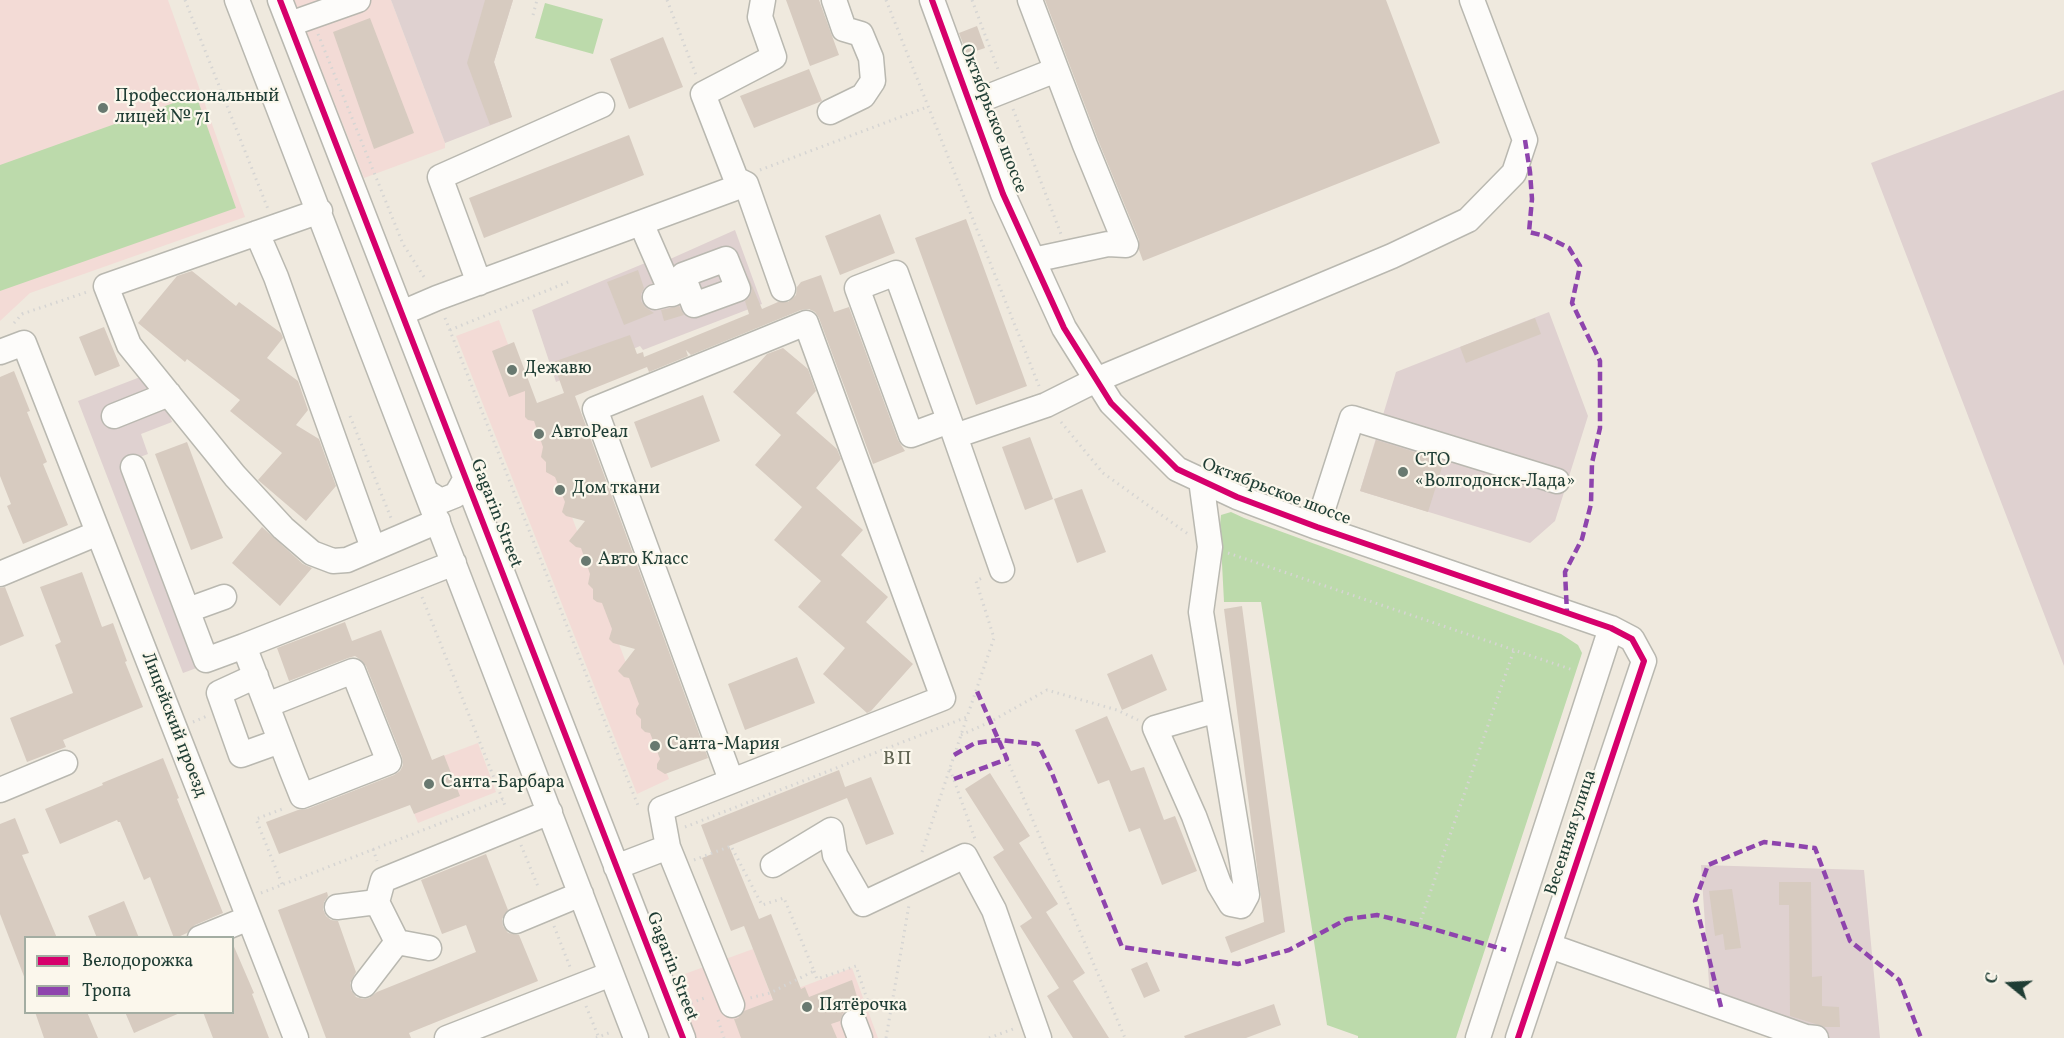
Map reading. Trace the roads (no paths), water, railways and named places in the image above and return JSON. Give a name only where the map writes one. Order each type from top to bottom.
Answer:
[{"type":"street","points":[[237,0],[636,1038]]},
{"type":"street","name":"Gagarin Street","points":[[280,0],[300,21],[329,125],[683,1038]]},
{"type":"street","points":[[300,21],[358,0]]},
{"type":"street","points":[[763,0],[760,17],[774,57],[703,94],[741,181],[783,289]]},
{"type":"street","points":[[830,112],[863,96],[873,81],[871,58],[861,34],[844,29],[834,0]]},
{"type":"street","name":"Октябрьское шоссе","points":[[932,0],[1004,194],[1064,328],[1111,403],[1176,469],[1237,497],[1317,527],[1621,633]]},
{"type":"street","points":[[1030,0],[1126,245],[1108,244],[1033,260]]},
{"type":"street","points":[[1002,570],[952,429],[896,273],[858,288],[911,435],[952,429],[1046,405],[1096,380],[1392,256],[1468,220],[1514,173],[1525,140],[1472,0]]},
{"type":"street","points":[[970,104],[1056,70]]},
{"type":"street","points":[[479,283],[440,177],[602,105]]},
{"type":"street","points":[[292,139],[294,127],[304,116],[317,117],[329,125]]},
{"type":"street","points":[[402,313],[641,223],[741,181]]},
{"type":"street","points":[[320,212],[106,286],[129,345],[235,476],[283,528],[312,553],[333,561],[347,560],[438,520]]},
{"type":"street","points":[[641,223],[672,293]]},
{"type":"street","points":[[257,233],[276,277],[373,548]]},
{"type":"street","points":[[724,1011],[671,856],[661,809],[943,698],[806,323],[595,409],[731,780]]},
{"type":"street","name":"Лицейский проезд","points":[[0,352],[24,343],[296,1038]]},
{"type":"street","points":[[114,416],[169,394]]},
{"type":"street","points":[[1317,527],[1352,418],[1557,481]]},
{"type":"street","points":[[134,466],[206,660],[454,563]]},
{"type":"street","points":[[427,492],[441,501],[456,495],[465,478]]},
{"type":"street","points":[[1201,480],[1210,547],[1201,612],[1217,710],[1247,895],[1241,906],[1231,904],[1219,884],[1194,816],[1155,728],[1217,710]]},
{"type":"street","points":[[0,574],[98,533]]},
{"type":"street","points":[[188,610],[224,597]]},
{"type":"street","name":"Весенняя улица","points":[[1518,1038],[1644,661],[1621,633]]},
{"type":"street","name":"Весенняя улица","points":[[1478,1038],[1621,633]]},
{"type":"street","points":[[244,646],[302,796],[389,762],[353,671],[267,705]]},
{"type":"street","points":[[256,676],[219,693],[241,755],[280,741]]},
{"type":"street","points":[[0,790],[65,763]]},
{"type":"street","points":[[397,942],[377,902],[382,880],[550,812]]},
{"type":"street","points":[[773,865],[831,830],[835,855],[863,904],[965,856],[994,910],[1039,1038]]},
{"type":"street","points":[[616,867],[671,856]]},
{"type":"street","points":[[516,921],[581,894]]},
{"type":"street","points":[[337,907],[377,902]]},
{"type":"street","points":[[203,936],[245,909]]},
{"type":"street","points":[[397,942],[429,948]]},
{"type":"street","points":[[364,985],[397,942]]},
{"type":"street","points":[[1550,946],[1809,1038]]},
{"type":"street","points":[[447,1038],[611,974]]},
{"type":"place","name":"Профессиональный лицей № 71","points":[[103,108]]},
{"type":"place","name":"Дежавю","points":[[512,370]]},
{"type":"place","name":"АвтоРеал","points":[[539,434]]},
{"type":"place","name":"СТО «Волгодонск-Лада»","points":[[1403,472]]},
{"type":"place","name":"Дом ткани","points":[[560,490]]},
{"type":"place","name":"Авто Класс","points":[[586,561]]},
{"type":"place","name":"Санта-Мария","points":[[655,746]]},
{"type":"place","name":"Санта-Барбара","points":[[429,784]]},
{"type":"place","name":"Пятёрочка","points":[[807,1007]]},
{"type":"district","name":"ВП","points":[[898,760]]}]
